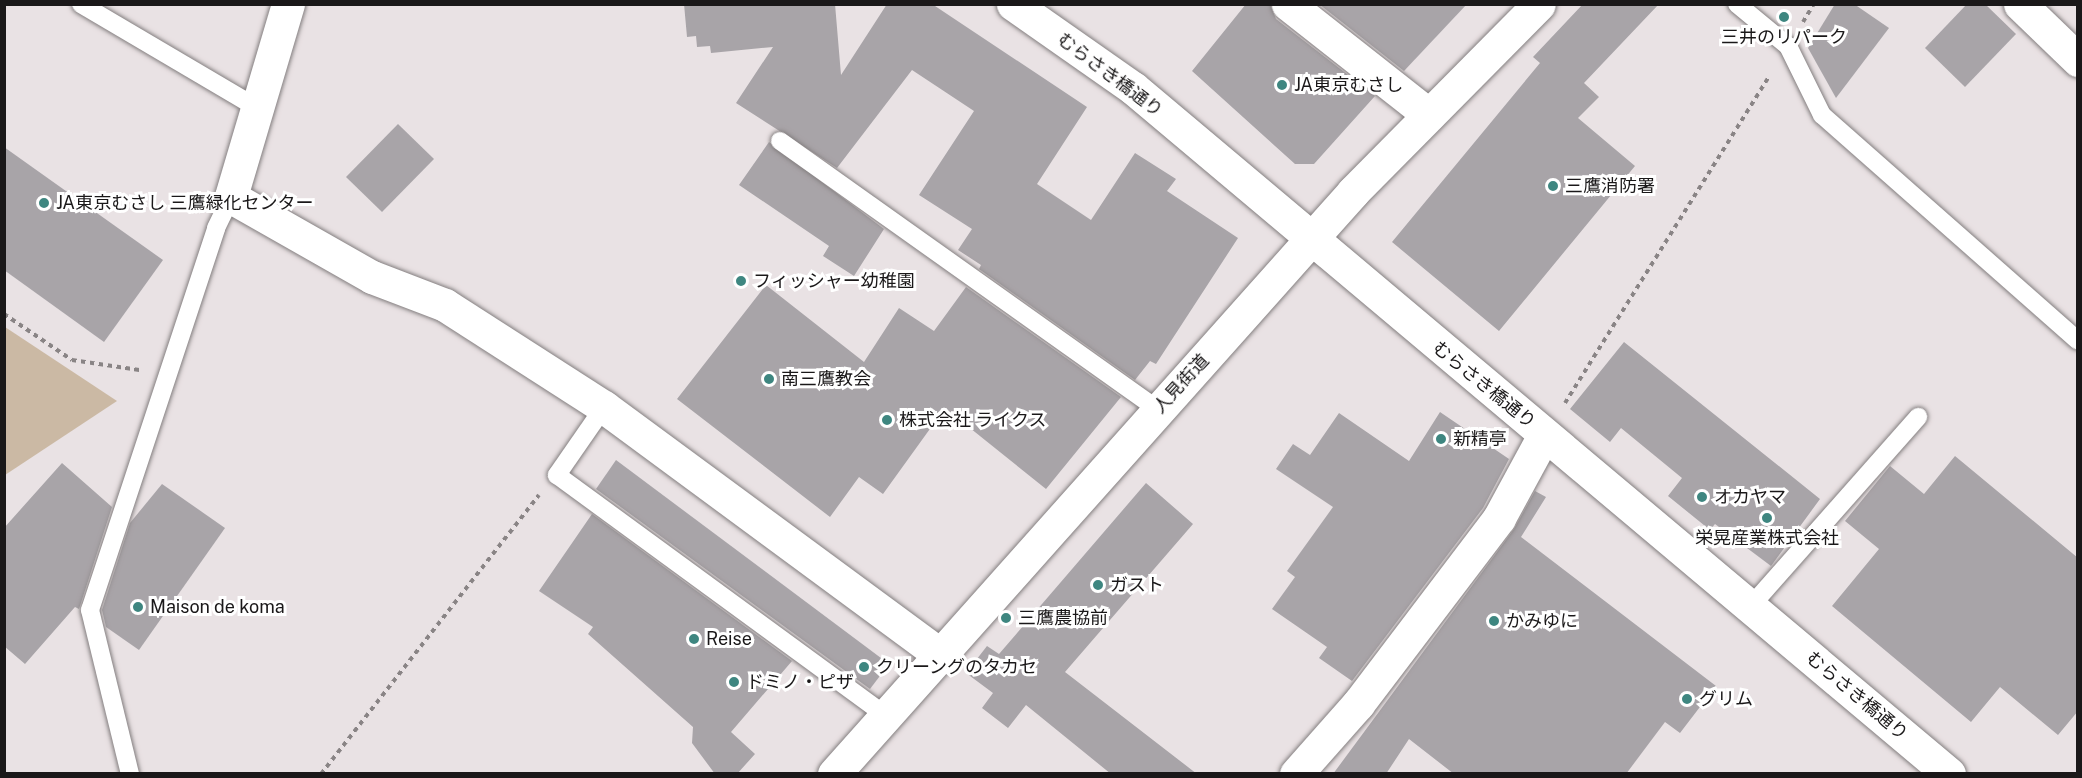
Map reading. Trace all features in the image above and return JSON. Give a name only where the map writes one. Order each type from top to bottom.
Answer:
[{"type":"street","points":[[288,4],[261,110],[231,197],[372,277],[445,305],[604,406],[939,654]]},
{"type":"street","name":"むらさき橋通り","points":[[1013,4],[1133,88],[1310,241],[1950,774]]},
{"type":"street","points":[[1288,4],[1429,115]]},
{"type":"street","name":"人見街道","points":[[834,774],[1310,241],[1429,115],[1539,4]]},
{"type":"street","points":[[2019,4],[2078,60]]},
{"type":"street","points":[[1296,774],[1358,705],[1499,518],[1544,435]]},
{"type":"lane","points":[[81,4],[261,110]]},
{"type":"lane","points":[[1737,4],[1788,46],[1822,115],[2078,341]]},
{"type":"lane","points":[[780,141],[1158,410]]},
{"type":"lane","points":[[130,774],[90,610],[167,374],[231,197]]},
{"type":"lane","points":[[604,406],[557,476],[885,715]]},
{"type":"lane","points":[[1750,607],[1918,417]]},
{"type":"path","points":[[1544,435],[1645,283],[1814,4]]},
{"type":"path","points":[[4,314],[72,360],[167,374]]},
{"type":"path","points":[[321,774],[557,476]]},
{"type":"shaded area","points":[[5,327],[117,401],[5,475]]},
{"type":"building","points":[[684,4],[835,4],[841,75],[887,4],[932,4],[1087,107],[1037,184],[1091,220],[1135,153],[1176,179],[1167,191],[1238,238],[1156,364],[1150,361],[1135,380],[979,269],[981,265],[958,250],[972,229],[919,195],[974,111],[912,70],[837,168],[736,103],[773,47],[711,53],[710,46],[697,47],[696,36],[687,37]]},
{"type":"building","name":"JA東京むさし","points":[[1246,4],[1270,4],[1276,19],[1375,96],[1314,164],[1295,164],[1192,71]]},
{"type":"building","points":[[1319,4],[1467,4],[1404,71]]},
{"type":"building","points":[[1583,4],[1659,4],[1584,83],[1599,97],[1578,118],[1635,166],[1499,331],[1392,242],[1540,63],[1533,57]]},
{"type":"building","points":[[1835,4],[1854,4],[1889,28],[1836,98],[1808,48]]},
{"type":"building","points":[[1967,4],[1985,4],[2016,34],[1965,87],[1925,48]]},
{"type":"building","points":[[398,124],[434,159],[382,212],[346,177]]},
{"type":"building","points":[[769,142],[884,229],[854,276],[823,256],[829,246],[739,185]]},
{"type":"building","name":"JA東京むさし 三鷹緑化センター","points":[[4,147],[163,260],[104,342],[4,270]]},
{"type":"building","points":[[766,285],[864,362],[899,308],[934,331],[966,287],[1121,397],[1046,489],[945,408],[883,494],[859,477],[830,517],[677,399]]},
{"type":"building","points":[[1624,342],[1820,499],[1771,566],[1715,524],[1710,530],[1668,496],[1682,478],[1621,428],[1610,442],[1570,409]]},
{"type":"building","points":[[1440,412],[1509,459],[1483,508],[1352,681],[1319,658],[1327,647],[1272,609],[1295,577],[1287,571],[1333,507],[1276,469],[1293,444],[1310,455],[1339,413],[1409,461]]},
{"type":"building","points":[[1955,456],[2078,558],[2078,711],[2058,735],[2000,687],[1971,722],[1832,606],[1879,549],[1845,521],[1890,466],[1924,494]]},
{"type":"building","points":[[616,460],[889,664],[870,689],[596,489]]},
{"type":"building","points":[[62,463],[112,507],[79,609],[75,607],[25,664],[4,646],[4,528]]},
{"type":"building","points":[[1146,483],[1193,524],[1065,672],[1197,774],[1111,774],[1026,705],[1008,728],[982,708],[993,693],[966,673],[987,646],[999,654]]},
{"type":"building","points":[[162,484],[225,528],[139,650],[106,627],[102,610],[130,523]]},
{"type":"building","points":[[1535,491],[1546,497],[1521,537],[1716,686],[1680,733],[1665,722],[1626,774],[1454,774],[1409,739],[1386,774],[1333,774],[1514,529]]},
{"type":"building","points":[[592,514],[792,661],[731,732],[755,754],[737,774],[715,774],[692,743],[693,727],[588,634],[593,627],[539,591]]},
{"type":"place","name":"三井のリパーク","points":[[1784,17]]},
{"type":"place","name":"JA東京むさし","points":[[1282,85]]},
{"type":"place","name":"三鷹消防署","points":[[1553,186]]},
{"type":"place","name":"JA東京むさし 三鷹緑化センター","points":[[44,203]]},
{"type":"place","name":"フィッシャー幼稚園","points":[[741,281]]},
{"type":"place","name":"南三鷹教会","points":[[769,379]]},
{"type":"place","name":"株式会社 ライクス","points":[[887,420]]},
{"type":"place","name":"新精亭","points":[[1441,439]]},
{"type":"place","name":"オカヤマ","points":[[1702,497]]},
{"type":"place","name":"栄晃産業株式会社","points":[[1767,518]]},
{"type":"place","name":"ガスト","points":[[1098,585]]},
{"type":"place","name":"Maison de koma","points":[[138,607]]},
{"type":"place","name":"三鷹農協前","points":[[1006,618]]},
{"type":"place","name":"かみゆに","points":[[1494,621]]},
{"type":"place","name":"Reise","points":[[694,639]]},
{"type":"place","name":"クリーングのタカセ","points":[[864,667]]},
{"type":"place","name":"ドミノ・ピザ","points":[[734,682]]},
{"type":"place","name":"グリム","points":[[1687,699]]}]
